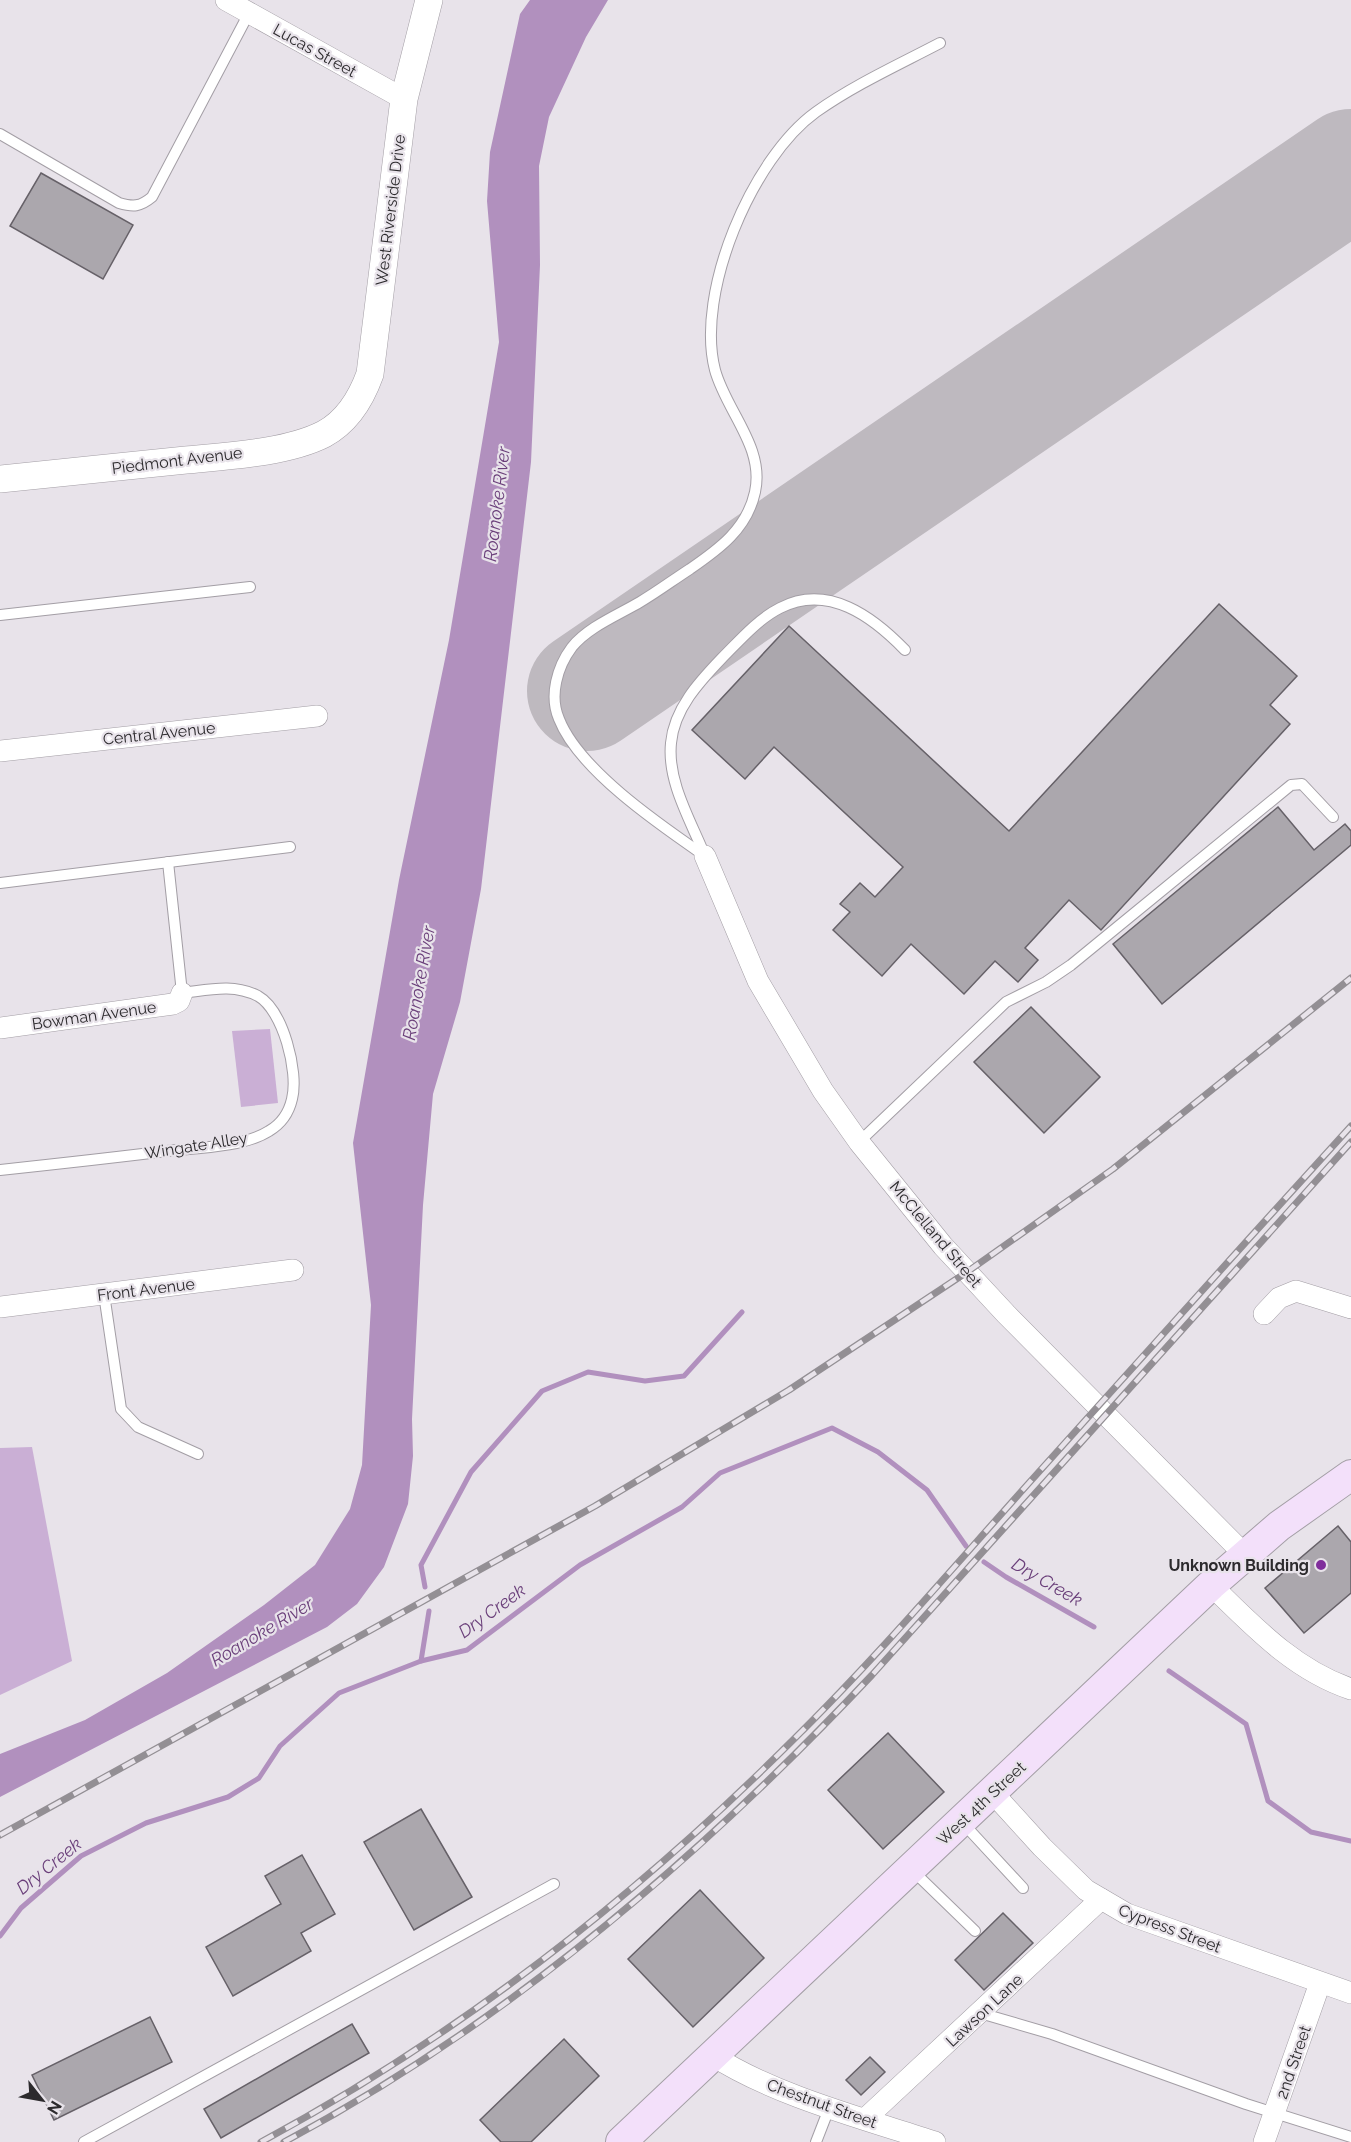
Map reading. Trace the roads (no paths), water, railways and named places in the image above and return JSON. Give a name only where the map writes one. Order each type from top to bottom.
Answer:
[{"type":"main road","name":"West 4th Street","points":[[621,2142],[1211,1585],[1279,1526],[1351,1475]]},
{"type":"street","name":"Lucas Street","points":[[226,0],[404,99]]},
{"type":"street","name":"West Riverside Drive","points":[[346,416],[363,393],[370,374],[404,99],[429,0]]},
{"type":"street","name":"Piedmont Avenue","points":[[0,479],[229,455],[295,444],[326,433],[346,416]]},
{"type":"street","name":"Central Avenue","points":[[0,751],[317,716]]},
{"type":"street","name":"McClelland Street","points":[[705,856],[758,981],[823,1091],[859,1142],[943,1246],[1006,1314],[1245,1555]]},
{"type":"street","name":"Bowman Avenue","points":[[0,1028],[173,1004],[179,1001],[182,993]]},
{"type":"street","name":"Front Avenue","points":[[0,1307],[292,1270]]},
{"type":"street","points":[[1264,1314],[1279,1298],[1296,1291],[1351,1308]]},
{"type":"street","points":[[1211,1585],[1258,1632],[1285,1654],[1316,1674],[1351,1689]]},
{"type":"street","name":"Cypress Street","points":[[992,1792],[1086,1890],[1101,1899],[1152,1925],[1351,1993]]},
{"type":"street","name":"Lawson Lane","points":[[866,2119],[1101,1899]]},
{"type":"street","name":"2nd Street","points":[[1264,2142],[1320,1983]]},
{"type":"street","name":"Chestnut Street","points":[[712,2055],[731,2068],[770,2085],[935,2142]]},
{"type":"lane","points":[[0,134],[119,203],[133,207],[143,204],[152,197],[249,13]]},
{"type":"lane","points":[[705,856],[618,791],[588,761],[559,720],[555,689],[558,675],[573,646],[586,634],[650,596],[717,550],[730,539],[749,511],[755,491],[753,453],[716,370],[710,322],[713,295],[720,271],[737,225],[759,179],[793,132],[815,113],[857,86],[940,43]]},
{"type":"lane","points":[[0,615],[250,587]]},
{"type":"lane","points":[[705,856],[676,785],[671,765],[670,744],[675,723],[688,698],[705,675],[741,639],[780,608],[813,600],[846,605],[871,619],[905,650]]},
{"type":"lane","points":[[859,1142],[1006,1002],[1046,982],[1071,965],[1291,785],[1302,784],[1333,817]]},
{"type":"lane","points":[[0,883],[290,847]]},
{"type":"lane","points":[[168,862],[182,993]]},
{"type":"lane","name":"Wingate Alley","points":[[0,1170],[217,1145],[267,1133],[278,1124],[292,1099],[294,1083],[279,1019],[271,1007],[259,997],[231,988],[182,993]]},
{"type":"lane","points":[[104,1294],[121,1409],[138,1427],[198,1454]]},
{"type":"lane","points":[[961,1821],[1023,1888]]},
{"type":"lane","points":[[911,1868],[975,1931]]},
{"type":"lane","points":[[84,2142],[554,1884]]},
{"type":"lane","points":[[980,2013],[1052,2034],[1275,2113],[1351,2137]]},
{"type":"lane","points":[[816,2142],[830,2106]]},
{"type":"water","name":"Roanoke River","points":[[530,0],[608,0],[586,37],[549,117],[539,166],[540,265],[531,462],[481,889],[460,1002],[433,1094],[423,1205],[412,1419],[413,1456],[408,1504],[384,1567],[357,1604],[327,1627],[0,1797],[0,1754],[85,1720],[167,1673],[264,1605],[315,1565],[350,1509],[362,1465],[371,1305],[353,1143],[399,880],[449,640],[499,342],[487,201],[490,152],[520,14]]},
{"type":"waterway","points":[[425,1587],[421,1565],[471,1472],[542,1391],[588,1372],[645,1381],[684,1376],[742,1312]]},
{"type":"waterway","name":"Dry Creek","points":[[0,1936],[21,1908],[81,1856],[146,1823],[228,1797],[259,1778],[280,1746],[339,1693],[421,1661],[467,1650],[580,1565],[682,1507],[720,1473],[832,1428],[878,1452],[927,1490],[966,1546]]},
{"type":"waterway","name":"Dry Creek","points":[[984,1562],[1094,1627]]},
{"type":"waterway","points":[[421,1661],[429,1611]]},
{"type":"waterway","name":"Dry Creek","points":[[1169,1671],[1246,1724],[1268,1801],[1311,1832],[1351,1841]]},
{"type":"railway","points":[[0,1835],[595,1506],[789,1390],[967,1272],[1113,1169],[1351,978]]},
{"type":"railway","points":[[261,2142],[334,2101],[475,2010],[608,1908],[734,1797],[794,1739],[884,1645],[1351,1126]]},
{"type":"railway","points":[[284,2142],[366,2096],[445,2045],[522,1991],[597,1933],[739,1809],[872,1675],[1351,1142]]},
{"type":"place","name":"Unknown Building","points":[[1321,1565]]}]
